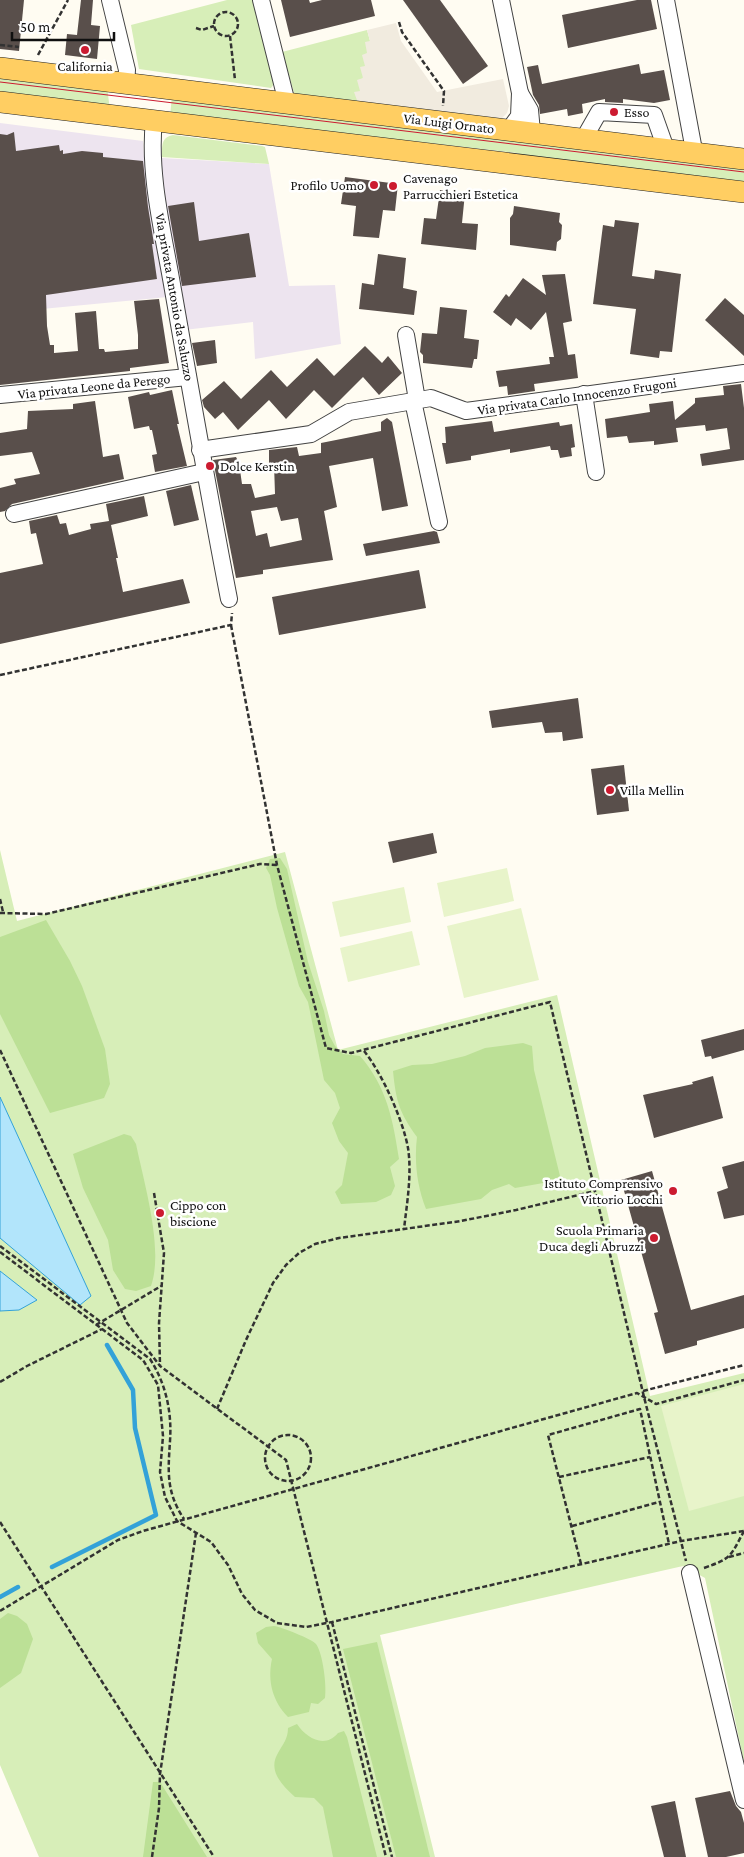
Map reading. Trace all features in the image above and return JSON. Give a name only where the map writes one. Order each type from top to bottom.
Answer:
[{"type":"main road","name":"Via Luigi Ornato","points":[[0,68],[744,159]]},
{"type":"main road","points":[[126,84],[126,108],[144,120]]},
{"type":"main road","points":[[144,120],[158,96],[153,86]]},
{"type":"main road","points":[[0,102],[744,192]]},
{"type":"street","points":[[110,0],[127,70],[126,84]]},
{"type":"street","points":[[262,0],[287,103]]},
{"type":"street","points":[[501,0],[520,93],[519,116],[509,130]]},
{"type":"street","points":[[666,0],[693,146],[696,153]]},
{"type":"street","points":[[520,93],[530,110],[532,132]]},
{"type":"street","points":[[585,139],[599,112],[654,115],[666,149]]},
{"type":"street","name":"Via privata Antonio da Saluzzo","points":[[144,120],[200,450],[229,599]]},
{"type":"street","points":[[406,335],[415,400],[440,522]]},
{"type":"street","name":"Via privata Carlo Innocenzo Frugoni","points":[[200,450],[311,434],[349,412],[415,400],[431,398],[466,411],[744,373]]},
{"type":"street","name":"Via privata Leone da Perego","points":[[0,395],[188,377]]},
{"type":"street","points":[[584,394],[596,472]]},
{"type":"street","points":[[14,514],[204,472]]},
{"type":"street","points":[[690,1573],[691,1598],[744,1800]]},
{"type":"path","points":[[34,63],[68,0]]},
{"type":"path","points":[[226,12],[233,14],[238,24],[236,30],[230,36],[222,36],[214,26],[214,21],[219,14],[226,12]]},
{"type":"path","points":[[399,22],[402,32],[444,91],[442,113]]},
{"type":"path","points":[[196,28],[202,30],[214,26]]},
{"type":"path","points":[[230,36],[236,84]]},
{"type":"path","points":[[0,45],[19,47]]},
{"type":"path","points":[[229,599],[232,615],[231,625],[278,865],[326,1048],[351,1054],[550,1002],[644,1397],[690,1573],[724,1561],[729,1557],[744,1531]]},
{"type":"path","points":[[0,675],[231,625]]},
{"type":"path","points":[[0,900],[1,912],[46,914],[260,864],[278,865]]},
{"type":"path","points":[[0,1050],[127,1323],[148,1355],[164,1385],[169,1410],[168,1473],[171,1494],[184,1519]]},
{"type":"path","points":[[364,1050],[386,1088],[408,1148],[409,1168],[404,1229]]},
{"type":"path","points":[[217,1409],[273,1283],[286,1265],[315,1244],[339,1238],[516,1210],[595,1191]]},
{"type":"path","points":[[154,1193],[164,1254],[158,1324],[160,1366]]},
{"type":"path","points":[[0,1246],[286,1460],[386,1857]]},
{"type":"path","points":[[0,1252],[143,1360],[158,1385],[163,1436],[160,1472],[165,1497],[178,1521],[211,1542],[228,1565],[242,1594],[255,1610],[277,1622],[306,1627],[327,1623],[681,1541],[744,1531]]},
{"type":"path","points":[[96,1325],[99,1321],[162,1285]]},
{"type":"path","points":[[0,1382],[27,1366],[102,1329]]},
{"type":"path","points":[[143,1360],[148,1355]]},
{"type":"path","points":[[0,1611],[118,1540],[184,1519],[744,1364]]},
{"type":"path","points":[[637,1393],[656,1404],[744,1380]]},
{"type":"path","points":[[581,1564],[548,1435],[640,1409],[669,1544]]},
{"type":"path","points":[[292,1435],[299,1437],[309,1447],[311,1454],[309,1468],[305,1474],[291,1481],[278,1478],[268,1468],[266,1461],[268,1447],[278,1437],[292,1435]]},
{"type":"path","points":[[559,1477],[650,1457]]},
{"type":"path","points":[[572,1526],[660,1502]]},
{"type":"path","points":[[0,1522],[214,1857]]},
{"type":"path","points":[[152,1857],[160,1774],[196,1533]]},
{"type":"path","points":[[729,1557],[744,1553]]},
{"type":"path","points":[[332,1622],[392,1857]]},
{"type":"shaded area","points":[[396,23],[401,41],[437,92],[503,79],[509,106],[507,113],[502,118],[496,120],[358,103],[354,92],[360,91],[357,80],[363,78],[360,67],[365,66],[362,55],[367,53],[365,42],[370,41],[367,30]]},
{"type":"shaded area","points":[[0,123],[143,141],[144,157],[269,164],[289,286],[335,285],[341,344],[255,359],[253,322],[184,330],[178,296],[0,313]]},
{"type":"green space","points":[[227,0],[256,0],[276,81],[271,88],[139,69],[131,25]]},
{"type":"green space","points":[[367,30],[370,41],[358,103],[295,96],[282,52]]},
{"type":"green space","points":[[0,75],[107,87],[110,110],[0,96]]},
{"type":"green space","points":[[172,95],[413,129],[744,164],[744,186],[518,159],[519,154],[517,153],[170,117]]},
{"type":"green space","points":[[173,135],[262,146],[265,147],[269,164],[162,157],[164,140]]},
{"type":"green space","points":[[0,850],[17,921],[285,852],[338,1050],[557,995],[650,1396],[744,1373],[744,1762],[705,1578],[683,1566],[380,1635],[435,1857],[39,1857],[0,1765]]},
{"type":"green space","points":[[280,858],[287,869],[308,962],[324,1011],[329,1035],[335,1046],[343,1054],[360,1056],[377,1080],[391,1117],[399,1159],[390,1167],[395,1186],[391,1195],[376,1202],[341,1204],[335,1192],[342,1185],[348,1153],[339,1141],[332,1123],[340,1108],[335,1093],[324,1080],[308,1002],[299,986],[277,908],[270,875],[266,868],[270,859]]},
{"type":"green space","points":[[507,868],[514,901],[444,917],[437,883]]},
{"type":"green space","points":[[404,887],[411,922],[340,937],[332,902]]},
{"type":"green space","points":[[521,908],[539,980],[464,998],[447,926]]},
{"type":"green space","points":[[46,920],[82,986],[105,1049],[110,1084],[104,1098],[50,1113],[0,1014],[0,937]]},
{"type":"green space","points":[[412,931],[420,965],[348,982],[340,948]]},
{"type":"green space","points":[[523,1043],[532,1046],[534,1070],[560,1176],[549,1182],[515,1188],[509,1184],[492,1190],[481,1199],[426,1209],[417,1173],[417,1137],[399,1106],[393,1071],[412,1065],[432,1064],[465,1056],[485,1048]]},
{"type":"green space","points":[[124,1134],[131,1136],[136,1144],[148,1196],[154,1235],[154,1271],[151,1286],[136,1291],[125,1289],[113,1270],[108,1240],[83,1188],[73,1154]]},
{"type":"green space","points":[[744,1384],[744,1496],[689,1511],[661,1406]]},
{"type":"green space","points":[[8,1613],[17,1616],[27,1624],[33,1639],[21,1673],[0,1688],[0,1619]]},
{"type":"green space","points":[[274,1626],[309,1639],[316,1644],[321,1655],[324,1670],[325,1698],[318,1704],[311,1703],[309,1712],[288,1717],[278,1705],[272,1691],[270,1675],[272,1659],[258,1643],[256,1633],[266,1627]]},
{"type":"green space","points":[[377,1642],[430,1857],[396,1857],[343,1649]]},
{"type":"green space","points":[[297,1724],[305,1734],[322,1741],[333,1738],[338,1733],[344,1731],[377,1857],[333,1857],[323,1807],[314,1798],[295,1797],[281,1783],[275,1772],[275,1760],[286,1738],[288,1728]]},
{"type":"green space","points":[[153,1782],[160,1782],[207,1857],[143,1857]]},
{"type":"water","points":[[0,1097],[91,1296],[80,1305],[0,1238]]},
{"type":"water","points":[[0,1271],[37,1300],[19,1310],[0,1311]]},
{"type":"building","points":[[0,0],[24,0],[19,51],[0,49]]},
{"type":"building","points":[[81,0],[93,0],[91,25],[100,26],[97,59],[65,55],[67,34],[77,35]]},
{"type":"building","points":[[281,0],[309,0],[310,3],[322,0],[371,0],[375,16],[290,37]]},
{"type":"building","points":[[403,0],[440,0],[488,66],[463,84]]},
{"type":"building","points":[[637,0],[651,0],[657,29],[568,48],[562,15]]},
{"type":"building","points":[[639,64],[641,74],[664,70],[670,100],[654,103],[623,99],[623,103],[605,102],[605,99],[582,104],[583,113],[568,116],[567,109],[540,114],[539,105],[533,95],[527,67],[538,65],[542,84]]},
{"type":"building","points":[[14,132],[16,151],[59,145],[60,151],[63,150],[63,154],[82,151],[103,153],[103,157],[143,161],[157,279],[46,295],[47,326],[50,345],[54,345],[54,353],[78,351],[75,313],[96,311],[99,349],[104,349],[105,352],[138,349],[134,301],[159,299],[169,363],[130,368],[130,371],[0,385],[0,134],[7,135]]},
{"type":"building","points":[[345,177],[398,184],[395,211],[383,210],[379,238],[353,236],[356,206],[341,204]]},
{"type":"building","points":[[440,190],[465,193],[462,223],[478,224],[476,250],[421,244],[424,218],[436,219]]},
{"type":"building","points":[[194,202],[199,241],[249,233],[256,277],[182,286],[168,206]]},
{"type":"building","points":[[514,206],[560,213],[559,222],[562,225],[561,239],[557,242],[556,251],[510,245],[510,218],[513,214]]},
{"type":"building","points":[[615,220],[639,223],[632,276],[654,279],[655,270],[681,274],[672,352],[660,351],[659,358],[630,354],[636,309],[593,304],[603,225],[614,227]]},
{"type":"building","points":[[378,254],[406,258],[403,288],[417,291],[414,315],[359,309],[362,283],[374,285]]},
{"type":"building","points":[[565,274],[572,321],[563,323],[568,355],[575,354],[578,378],[534,384],[535,391],[508,395],[507,386],[499,387],[496,371],[550,364],[549,357],[554,357],[546,312],[531,330],[516,318],[511,326],[493,312],[506,294],[509,297],[523,278],[546,295],[542,275]]},
{"type":"building","points":[[725,298],[744,315],[744,356],[705,320]]},
{"type":"building","points":[[440,307],[467,310],[464,338],[479,340],[477,359],[474,359],[472,368],[423,363],[423,355],[420,352],[422,333],[437,334]]},
{"type":"building","points":[[215,340],[217,363],[197,366],[192,343]]},
{"type":"building","points":[[365,346],[382,363],[388,356],[402,373],[379,395],[363,377],[332,408],[314,390],[286,419],[269,400],[238,430],[223,412],[215,419],[204,407],[202,400],[224,381],[241,399],[271,370],[287,387],[317,358],[334,376]]},
{"type":"building","points":[[741,384],[744,408],[744,460],[702,466],[700,454],[730,449],[727,428],[706,431],[705,425],[676,428],[678,442],[654,445],[654,441],[629,443],[627,436],[607,438],[605,419],[650,412],[649,404],[673,401],[675,420],[695,403],[695,398],[724,395],[723,386]]},
{"type":"building","points":[[172,390],[179,424],[177,424],[187,466],[155,472],[152,455],[157,454],[152,430],[150,430],[149,426],[134,429],[128,397],[149,392],[150,395]]},
{"type":"building","points":[[95,401],[103,457],[119,454],[124,479],[12,504],[5,511],[0,512],[0,488],[16,484],[14,479],[40,474],[32,452],[0,456],[0,433],[27,429],[28,411],[73,409],[73,404]]},
{"type":"building","points":[[387,418],[392,422],[408,506],[382,511],[373,458],[329,466],[337,507],[324,511],[333,560],[263,570],[263,574],[236,578],[213,460],[236,457],[239,463],[242,484],[251,484],[255,498],[275,494],[274,464],[269,464],[269,450],[297,447],[299,456],[321,453],[321,443],[381,431],[381,422]],"holes":[[[277,507],[281,521],[298,518],[302,540],[270,547],[267,533],[256,536],[251,511]]]},
{"type":"building","points":[[492,421],[494,432],[559,422],[560,426],[572,424],[575,447],[571,448],[572,456],[560,458],[558,450],[551,450],[550,446],[510,453],[510,449],[471,456],[471,460],[446,464],[442,443],[446,443],[445,427]]},
{"type":"building","points":[[191,485],[199,520],[174,526],[166,491]]},
{"type":"building","points":[[144,496],[148,516],[111,525],[123,592],[183,579],[190,603],[0,644],[0,573],[43,564],[36,533],[31,534],[29,521],[57,515],[60,524],[66,523],[69,535],[91,529],[90,524],[109,521],[106,504]]},
{"type":"building","points":[[437,532],[440,543],[366,556],[363,544]]},
{"type":"building","points":[[419,570],[426,608],[279,635],[272,597]]},
{"type":"building","points":[[578,698],[583,738],[563,741],[562,732],[545,733],[542,722],[492,728],[489,711]]},
{"type":"building","name":"Villa Mellin","points":[[624,765],[629,811],[597,815],[591,769]]},
{"type":"building","points":[[433,833],[437,853],[393,863],[388,842]]},
{"type":"building","points":[[744,1029],[744,1050],[712,1059],[711,1056],[705,1057],[701,1040]]},
{"type":"building","points":[[713,1076],[723,1118],[654,1138],[643,1095],[693,1084],[692,1082]]},
{"type":"building","points":[[744,1161],[744,1215],[724,1219],[717,1192],[728,1188],[722,1167]]},
{"type":"building","name":"Scuola Primaria Duca degli Abruzzi","points":[[652,1171],[691,1310],[744,1295],[744,1328],[697,1341],[697,1345],[665,1354],[654,1313],[658,1312],[621,1180]]},
{"type":"building","points":[[730,1791],[736,1806],[741,1812],[744,1823],[744,1853],[726,1857],[708,1857],[695,1798]]},
{"type":"building","points":[[675,1801],[686,1857],[664,1857],[651,1806]]},
{"type":"waterway","points":[[52,1567],[156,1515],[135,1428],[133,1390],[107,1345]]},
{"type":"waterway","points":[[0,1597],[18,1587]]},
{"type":"tram line","points":[[0,82],[744,172]]},
{"type":"place","name":"California","points":[[85,50]]},
{"type":"place","name":"Esso","points":[[614,112]]},
{"type":"place","name":"Profilo Uomo","points":[[374,185]]},
{"type":"place","name":"Cavenago Parrucchieri Estetica","points":[[393,186]]},
{"type":"place","name":"Dolce Kerstin","points":[[210,466]]},
{"type":"place","name":"Villa Mellin","points":[[610,790]]},
{"type":"place","name":"Istituto Comprensivo Vittorio Locchi","points":[[673,1191]]},
{"type":"place","name":"Cippo con biscione","points":[[160,1213]]},
{"type":"place","name":"Scuola Primaria Duca degli Abruzzi","points":[[654,1238]]}]
